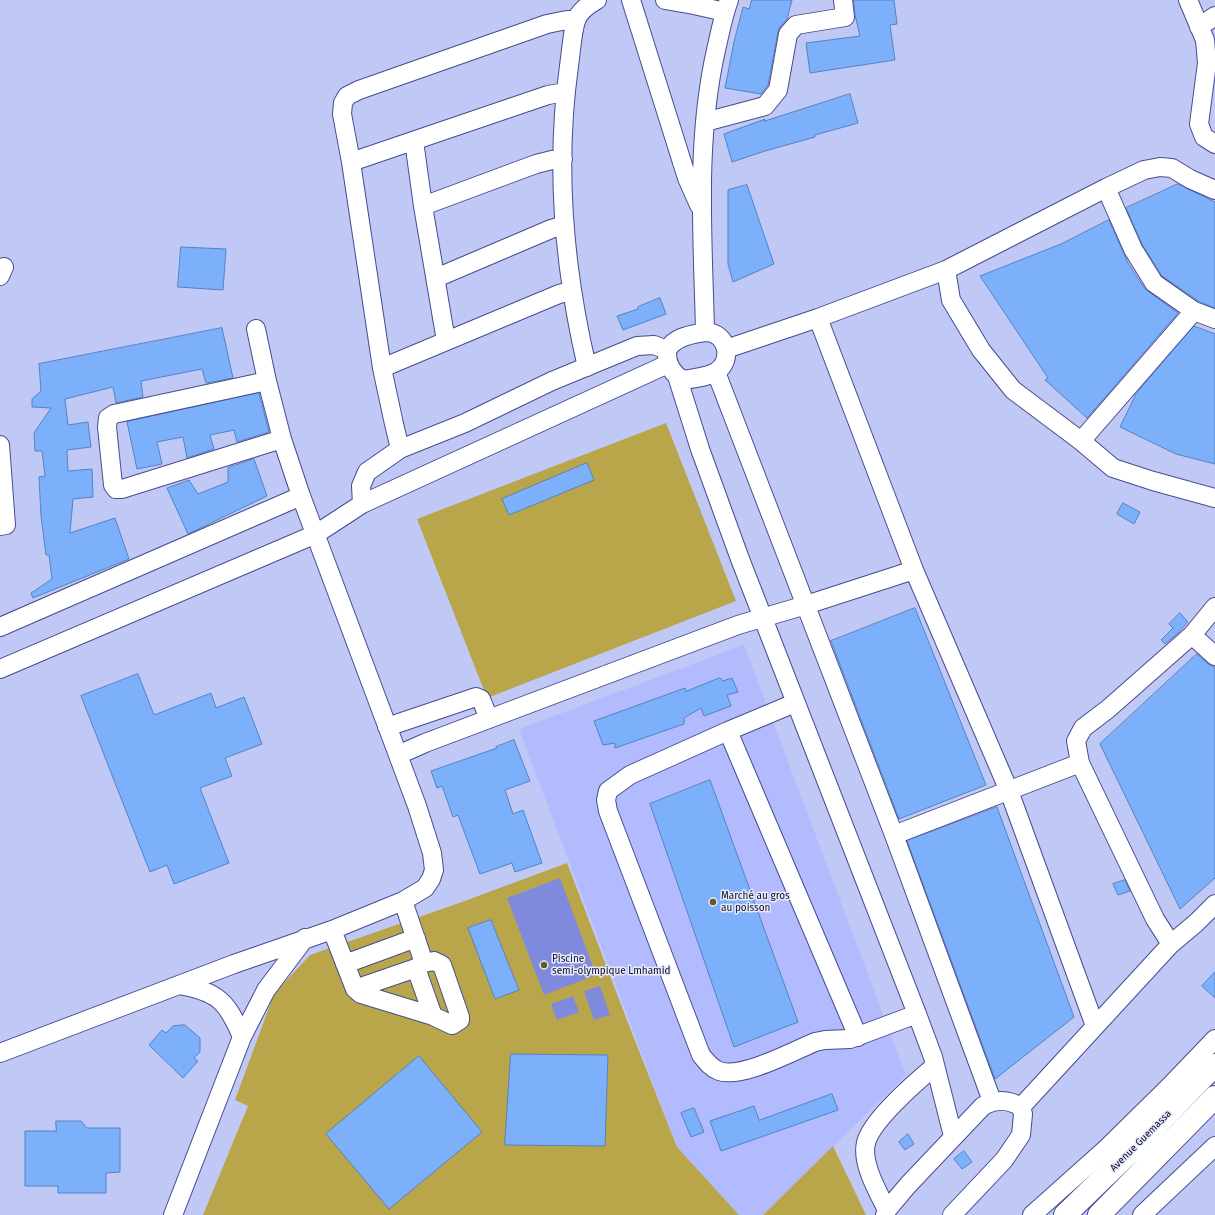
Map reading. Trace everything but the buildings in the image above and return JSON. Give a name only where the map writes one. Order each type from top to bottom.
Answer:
[{"type":"main road","name":"Avenue Guemassa","points":[[1065,1215],[1136,1147],[1215,1065]]},
{"type":"main road","points":[[1099,1215],[1215,1097]]},
{"type":"street","points":[[587,367],[571,291],[564,225],[562,159],[566,92],[576,20],[585,7],[597,0]]},
{"type":"street","points":[[631,0],[688,178],[701,211]]},
{"type":"street","points":[[665,0],[727,6],[710,78],[703,139],[701,211],[705,332]]},
{"type":"street","points":[[705,122],[765,106],[778,90],[788,34],[796,25],[845,17],[843,0]]},
{"type":"street","points":[[1188,0],[1205,40],[1207,63],[1199,124],[1204,137],[1215,144]]},
{"type":"street","points":[[1199,27],[1215,16]]},
{"type":"street","points":[[400,449],[382,368],[351,162],[342,114],[343,103],[347,96],[366,87],[547,24],[576,20]]},
{"type":"street","points":[[351,162],[548,95],[566,92]]},
{"type":"street","points":[[414,141],[423,206],[446,341]]},
{"type":"street","points":[[423,206],[536,164],[562,159]]},
{"type":"street","points":[[726,349],[818,318],[946,270],[1144,170],[1160,167],[1172,168],[1190,179],[1215,190]]},
{"type":"street","points":[[1106,188],[1115,212],[1133,249],[1154,283],[1194,311],[1215,319]]},
{"type":"street","points":[[436,278],[551,229],[564,225]]},
{"type":"street","points":[[946,270],[951,300],[981,350],[1013,390],[1081,441],[1113,468],[1152,481],[1215,498]]},
{"type":"street","points":[[382,368],[559,294],[571,291]]},
{"type":"street","points":[[1081,441],[1194,311]]},
{"type":"street","points":[[818,318],[914,570],[1009,791],[1095,1026]]},
{"type":"street","points":[[0,1052],[305,938],[332,930],[402,901],[424,888],[431,879],[434,870],[434,862],[428,839],[408,780],[301,496],[282,439],[267,381],[256,329]]},
{"type":"street","points":[[362,504],[361,486],[367,472],[400,449],[466,423],[552,381],[637,346],[654,345],[670,363],[683,380],[716,372],[723,365],[726,357],[724,342],[718,335],[712,332],[705,332],[673,341],[670,363],[740,559],[917,1014],[935,1066],[953,1136]]},
{"type":"street","points":[[0,669],[316,534],[362,504],[670,363]]},
{"type":"street","points":[[716,372],[894,835],[992,1101]]},
{"type":"street","points":[[267,381],[114,414],[108,418],[107,427],[113,485],[119,490],[282,439]]},
{"type":"street","points":[[0,446],[6,525],[0,526]]},
{"type":"street","points":[[0,628],[301,496]]},
{"type":"street","points":[[398,755],[738,625],[914,570]]},
{"type":"street","points":[[1171,944],[1155,919],[1080,763],[1076,741],[1083,728],[1108,709],[1192,635],[1215,607]]},
{"type":"street","points":[[1192,635],[1215,656]]},
{"type":"street","points":[[387,727],[476,697],[481,699],[489,719]]},
{"type":"street","points":[[795,703],[630,775],[608,791],[606,800],[608,811],[701,1055],[709,1065],[720,1071],[734,1072],[748,1070],[815,1042],[858,1037],[917,1014]]},
{"type":"street","points":[[728,731],[858,1037]]},
{"type":"street","points":[[894,835],[1080,763]]},
{"type":"street","points":[[402,901],[416,938],[420,966],[433,1016]]},
{"type":"street","points":[[1021,1107],[1171,944],[1196,923],[1215,904]]},
{"type":"street","points":[[332,930],[355,989],[361,994],[433,1016],[451,1025],[460,1020],[442,965],[434,961],[355,989]]},
{"type":"street","points":[[173,1215],[242,1037],[266,990],[305,938]]},
{"type":"street","points":[[345,964],[416,938]]},
{"type":"street","points":[[179,985],[195,988],[217,997],[234,1018],[242,1037]]},
{"type":"street","points":[[1032,1215],[1107,1148],[1215,1039]]},
{"type":"street","points":[[935,1066],[912,1086],[883,1117],[870,1134],[866,1144],[866,1158],[872,1180],[886,1212],[908,1185],[983,1106],[992,1101],[1013,1103],[1021,1107]]},
{"type":"street","points":[[952,1215],[1004,1160],[1021,1134],[1023,1122],[1021,1107]]},
{"type":"street","points":[[1142,1215],[1215,1146]]},
{"type":"shaded area","points":[[666,423],[736,601],[487,698],[417,519]]},
{"type":"shaded area","name":"Marché au gros au poisson","points":[[744,645],[906,1075],[763,1215],[739,1215],[677,1147],[519,729]]},
{"type":"shaded area","points":[[567,863],[677,1147],[739,1215],[203,1215],[248,1106],[235,1100],[274,994],[310,955],[462,902]]},
{"type":"shaded area","points":[[560,878],[596,975],[544,995],[507,898]]},
{"type":"shaded area","points":[[600,986],[610,1015],[594,1020],[584,991]]},
{"type":"shaded area","points":[[573,996],[579,1012],[557,1020],[551,1004]]},
{"type":"shaded area","points":[[833,1146],[866,1215],[763,1215]]},
{"type":"place","name":"Marché au gros au poisson","points":[[713,902]]},
{"type":"place","name":"Piscine semi-olympique Lmhamid","points":[[544,965]]}]
